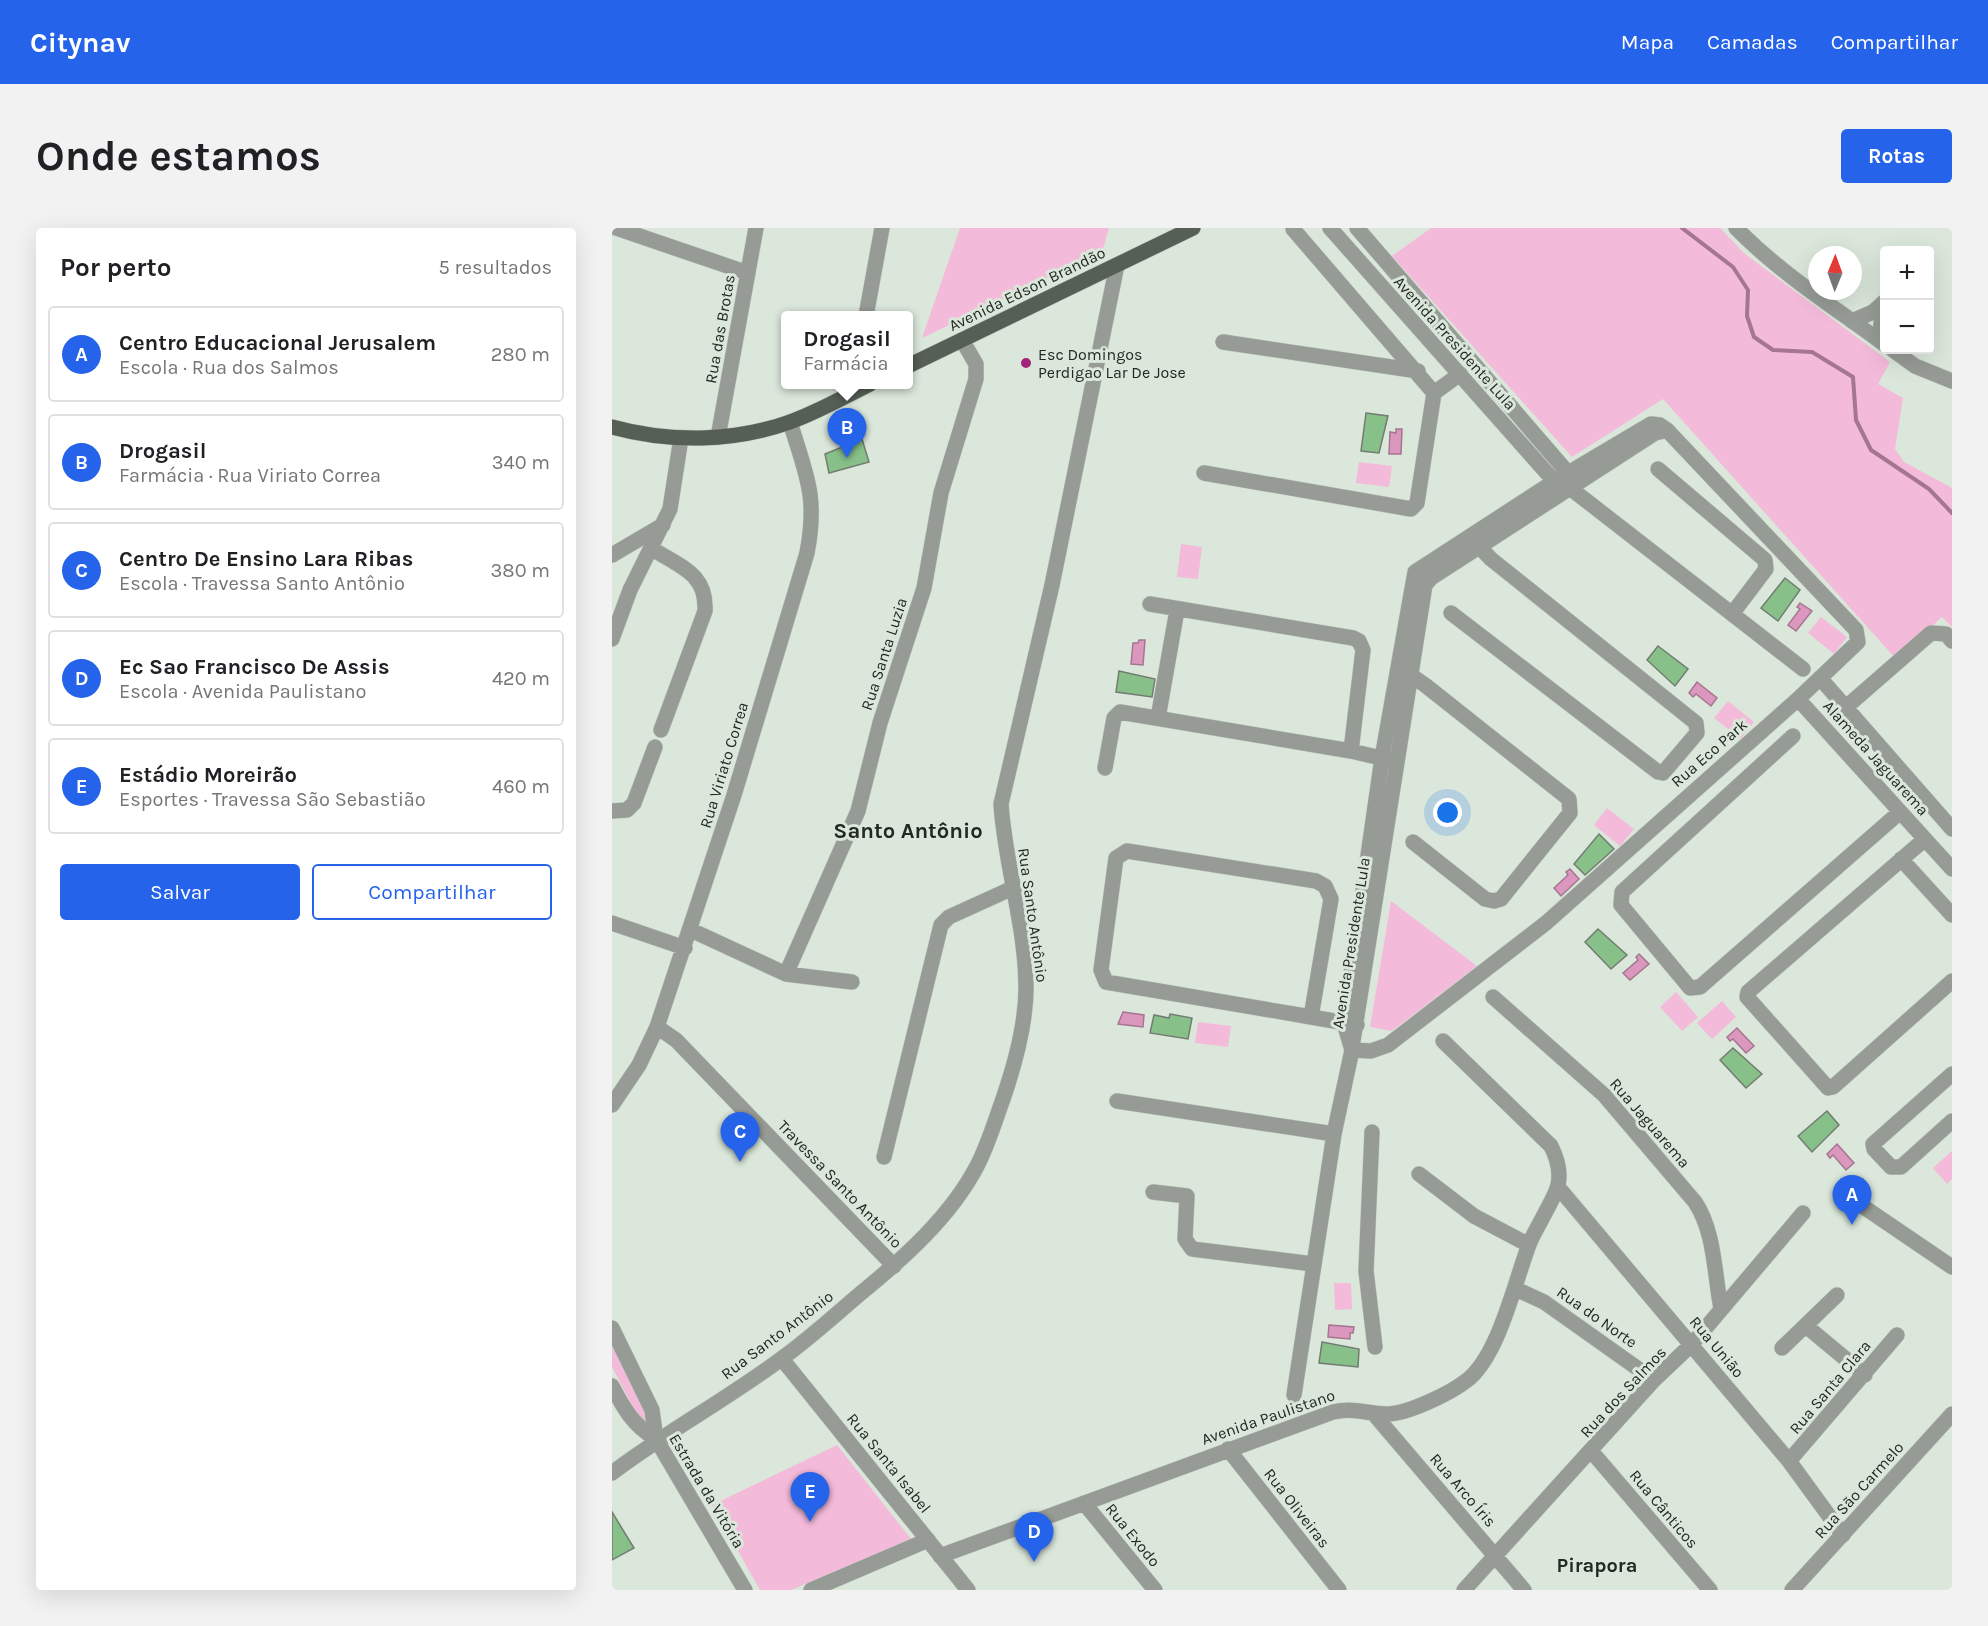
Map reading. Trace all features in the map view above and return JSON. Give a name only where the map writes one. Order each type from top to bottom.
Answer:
[{"type":"main road","name":"Avenida Edson Brandão","points":[[913,364],[1193,228]]},
{"type":"main road","points":[[612,427],[642,434],[681,438],[718,437],[790,422],[853,389]]},
{"type":"street","points":[[616,228],[748,273]]},
{"type":"street","name":"Rua das Brotas","points":[[718,437],[756,228]]},
{"type":"street","points":[[868,311],[882,228]]},
{"type":"street","name":"Avenida Presidente Lula","points":[[1330,228],[1554,481]]},
{"type":"street","name":"Avenida Presidente Lula","points":[[1357,228],[1569,480]]},
{"type":"street","points":[[1736,228],[1764,254],[1880,340]]},
{"type":"street","points":[[1293,229],[1434,393]]},
{"type":"street","name":"Rua Santo Antônio","points":[[612,1473],[656,1439],[782,1359],[894,1266],[939,1219],[976,1167],[1009,1080],[1019,1039],[1026,989],[1015,887],[1002,826],[1001,804],[1052,585],[1117,265]]},
{"type":"street","points":[[1391,297],[1406,285]]},
{"type":"street","points":[[1852,321],[1873,312],[1880,306]]},
{"type":"street","name":"Rua Santa Luzia","points":[[786,974],[853,828],[880,723],[924,588],[941,493],[976,379],[976,364],[962,340]]},
{"type":"street","points":[[1223,342],[1418,372]]},
{"type":"street","points":[[1899,354],[1916,366],[1952,381]]},
{"type":"street","points":[[1204,472],[1411,509],[1417,503],[1434,393],[1460,374]]},
{"type":"street","name":"Rua Viriato Correa","points":[[612,1105],[639,1065],[657,1027],[685,948],[807,553],[811,529],[812,497],[790,422]]},
{"type":"street","name":"Avenida Presidente Lula","points":[[1350,1024],[1399,762],[1425,585],[1431,578],[1479,548],[1569,480],[1651,424],[1660,425],[1667,430]]},
{"type":"street","name":"Rua Eco Park","points":[[1352,1050],[1371,1052],[1388,1045],[1546,923],[1798,699],[1857,642],[1856,630],[1667,430]]},
{"type":"street","points":[[612,639],[630,590],[663,525],[674,494],[681,438]]},
{"type":"street","points":[[1658,469],[1765,560],[1766,569],[1732,614]]},
{"type":"street","points":[[1569,480],[1732,614],[1803,669]]},
{"type":"street","name":"Avenida Presidente Lula","points":[[1352,1050],[1350,1024],[1382,759],[1415,572],[1554,481],[1569,480]]},
{"type":"street","points":[[612,555],[663,525]]},
{"type":"street","points":[[1451,613],[1658,772],[1663,773],[1669,768],[1697,733],[1696,723],[1479,548],[1469,535]]},
{"type":"street","points":[[651,548],[700,580],[706,596],[705,611],[661,729]]},
{"type":"street","points":[[1150,604],[1353,638],[1359,641],[1363,650],[1352,751]]},
{"type":"street","points":[[1158,718],[1177,610]]},
{"type":"street","points":[[1845,708],[1931,633],[1946,634],[1952,641]]},
{"type":"street","points":[[1396,674],[1412,676],[1569,799],[1572,806],[1570,813],[1501,899],[1494,902],[1485,899],[1413,842]]},
{"type":"street","points":[[1820,678],[1952,829]]},
{"type":"street","name":"Alameda Jaguarema","points":[[1798,699],[1952,869]]},
{"type":"street","points":[[1105,768],[1116,714],[1120,712],[1352,751],[1399,762]]},
{"type":"street","points":[[1793,736],[1622,892],[1621,905],[1690,988],[1700,987],[1900,812]]},
{"type":"street","points":[[612,811],[627,810],[634,803],[655,747]]},
{"type":"street","points":[[1925,839],[1748,992],[1747,997],[1828,1088],[1833,1087],[1952,981]]},
{"type":"street","points":[[1311,1017],[1331,899],[1325,886],[1316,881],[1127,851],[1119,854],[1101,970],[1106,982],[1350,1024]]},
{"type":"street","points":[[1901,859],[1952,915]]},
{"type":"street","points":[[884,1158],[941,925],[949,916],[1015,887]]},
{"type":"street","points":[[612,923],[685,948]]},
{"type":"street","points":[[691,930],[786,974],[852,982]]},
{"type":"street","name":"Rua Jaguarema","points":[[1493,997],[1604,1095],[1695,1202],[1704,1216],[1709,1232],[1721,1308]]},
{"type":"street","name":"Travessa Santo Antônio","points":[[657,1027],[676,1040],[894,1266]]},
{"type":"street","name":"Avenida Paulistano","points":[[940,1556],[1228,1449],[1345,1409],[1389,1414],[1421,1405],[1466,1382],[1485,1360],[1516,1289],[1529,1245],[1558,1187],[1558,1160],[1551,1146],[1443,1041]]},
{"type":"street","points":[[1294,1395],[1334,1134],[1352,1050]]},
{"type":"street","points":[[1952,1074],[1874,1144],[1874,1149],[1891,1167],[1901,1167],[1952,1121]]},
{"type":"street","points":[[1117,1101],[1334,1134]]},
{"type":"street","points":[[1372,1132],[1366,1271],[1375,1347]]},
{"type":"street","points":[[1419,1174],[1474,1216],[1529,1245]]},
{"type":"street","name":"Rua União","points":[[1558,1187],[1789,1461],[1843,1535]]},
{"type":"street","points":[[1153,1192],[1187,1196],[1185,1239],[1192,1249],[1313,1264]]},
{"type":"street","points":[[1849,1197],[1952,1268]]},
{"type":"street","name":"Rua dos Salmos","points":[[1464,1590],[1592,1452],[1654,1380],[1692,1344],[1803,1213]]},
{"type":"street","name":"Rua do Norte","points":[[1516,1289],[1544,1302],[1654,1380]]},
{"type":"street","points":[[1782,1348],[1837,1295]]},
{"type":"street","points":[[1806,1326],[1865,1375]]},
{"type":"street","points":[[612,1328],[652,1410],[656,1439]]},
{"type":"street","name":"Rua Santa Clara","points":[[1789,1461],[1897,1335]]},
{"type":"street","name":"Rua Santa Isabel","points":[[782,1359],[968,1590]]},
{"type":"street","name":"Estrada da Vitória","points":[[612,1386],[629,1418],[640,1430],[656,1439],[745,1590]]},
{"type":"street","name":"Rua Arco Íris","points":[[1373,1413],[1524,1590]]},
{"type":"street","name":"Rua São Carmelo","points":[[1792,1590],[1952,1414]]},
{"type":"street","name":"Rua Oliveiras","points":[[1228,1449],[1339,1590]]},
{"type":"street","name":"Rua Cânticos","points":[[1592,1452],[1710,1590]]},
{"type":"street","name":"Rua Exodo","points":[[1084,1503],[1155,1590]]},
{"type":"street","points":[[810,1590],[928,1540]]},
{"type":"shaded area","points":[[960,228],[1109,228],[1102,252],[922,338]]},
{"type":"shaded area","points":[[1431,228],[1720,228],[1745,254],[1890,362],[1878,384],[1903,398],[1895,449],[1904,462],[1952,488],[1952,627],[1942,617],[1896,659],[1663,399],[1572,457],[1392,256]]},
{"type":"shaded area","points":[[1396,429],[1402,429],[1401,454],[1389,454],[1390,432],[1396,433]]},
{"type":"shaded area","points":[[1359,462],[1392,466],[1389,487],[1356,483]]},
{"type":"shaded area","points":[[1181,544],[1202,547],[1198,579],[1177,577]]},
{"type":"shaded area","points":[[1800,603],[1812,611],[1796,631],[1788,625],[1800,609],[1797,607]]},
{"type":"shaded area","points":[[1821,617],[1847,637],[1834,654],[1808,633]]},
{"type":"shaded area","points":[[1139,640],[1145,640],[1143,665],[1131,664],[1133,643],[1138,643]]},
{"type":"shaded area","points":[[1697,682],[1717,698],[1711,706],[1696,694],[1693,697],[1689,693]]},
{"type":"shaded area","points":[[1728,701],[1754,722],[1741,739],[1714,718]]},
{"type":"shaded area","points":[[1607,808],[1634,829],[1620,846],[1594,825]]},
{"type":"shaded area","points":[[1570,869],[1579,879],[1561,896],[1554,888],[1568,875],[1566,872]]},
{"type":"shaded area","points":[[1391,901],[1477,966],[1392,1031],[1370,1027]]},
{"type":"shaded area","points":[[1639,954],[1649,964],[1630,980],[1623,973],[1638,960],[1636,957]]},
{"type":"shaded area","points":[[1676,992],[1698,1017],[1682,1031],[1660,1007]]},
{"type":"shaded area","points":[[1722,1001],[1736,1017],[1712,1039],[1697,1023]]},
{"type":"shaded area","points":[[1123,1012],[1144,1015],[1143,1027],[1118,1024]]},
{"type":"shaded area","points":[[1198,1022],[1231,1026],[1228,1047],[1195,1043]]},
{"type":"shaded area","points":[[1737,1028],[1754,1046],[1746,1053],[1733,1039],[1730,1041],[1727,1037]]},
{"type":"shaded area","points":[[1837,1144],[1854,1163],[1846,1170],[1833,1155],[1830,1158],[1827,1154]]},
{"type":"shaded area","points":[[1952,1151],[1952,1179],[1947,1184],[1933,1168]]},
{"type":"shaded area","points":[[1334,1283],[1351,1283],[1352,1309],[1335,1310]]},
{"type":"shaded area","points":[[1329,1325],[1354,1327],[1353,1333],[1350,1333],[1350,1339],[1328,1337]]},
{"type":"shaded area","points":[[612,1341],[653,1422],[644,1428],[612,1367]]},
{"type":"shaded area","points":[[837,1445],[911,1539],[791,1590],[760,1590],[712,1505]]},
{"type":"building","points":[[1366,413],[1388,416],[1379,453],[1361,451]]},
{"type":"building","points":[[862,439],[869,462],[829,473],[825,454]]},
{"type":"building","points":[[1785,578],[1800,590],[1778,621],[1761,608]]},
{"type":"building","points":[[1658,646],[1688,669],[1675,686],[1647,660]]},
{"type":"building","points":[[1119,671],[1155,679],[1152,697],[1116,692]]},
{"type":"building","points":[[1599,834],[1614,849],[1585,875],[1574,864]]},
{"type":"building","points":[[1598,929],[1627,955],[1611,969],[1585,942]]},
{"type":"building","points":[[1170,1014],[1192,1018],[1188,1039],[1150,1033],[1154,1015],[1169,1018]]},
{"type":"building","points":[[1733,1048],[1762,1074],[1746,1088],[1720,1060]]},
{"type":"building","points":[[1827,1111],[1839,1125],[1812,1152],[1798,1136]]},
{"type":"building","points":[[1322,1342],[1359,1349],[1358,1367],[1319,1363]]},
{"type":"building","points":[[612,1512],[634,1548],[612,1560]]},
{"type":"waterway","points":[[1682,228],[1733,267],[1748,290],[1747,316],[1754,337],[1773,350],[1812,352],[1853,377],[1856,420],[1871,450],[1929,489],[1952,513]]},
{"type":"place","name":"Esc Domingos Perdigao Lar De Jose","points":[[1026,363]]},
{"type":"place","name":"Drogasil","points":[[847,458]]},
{"type":"place","name":"Centro De Ensino Lara Ribas","points":[[740,1162]]},
{"type":"place","name":"Centro Educacional Jerusalem","points":[[1852,1225]]},
{"type":"place","name":"Estádio Moreirão","points":[[810,1522]]},
{"type":"place","name":"Ec Sao Francisco De Assis","points":[[1034,1562]]},
{"type":"district","name":"Santo Antônio","points":[[908,831]]},
{"type":"district","name":"Pirapora","points":[[1597,1565]]}]
